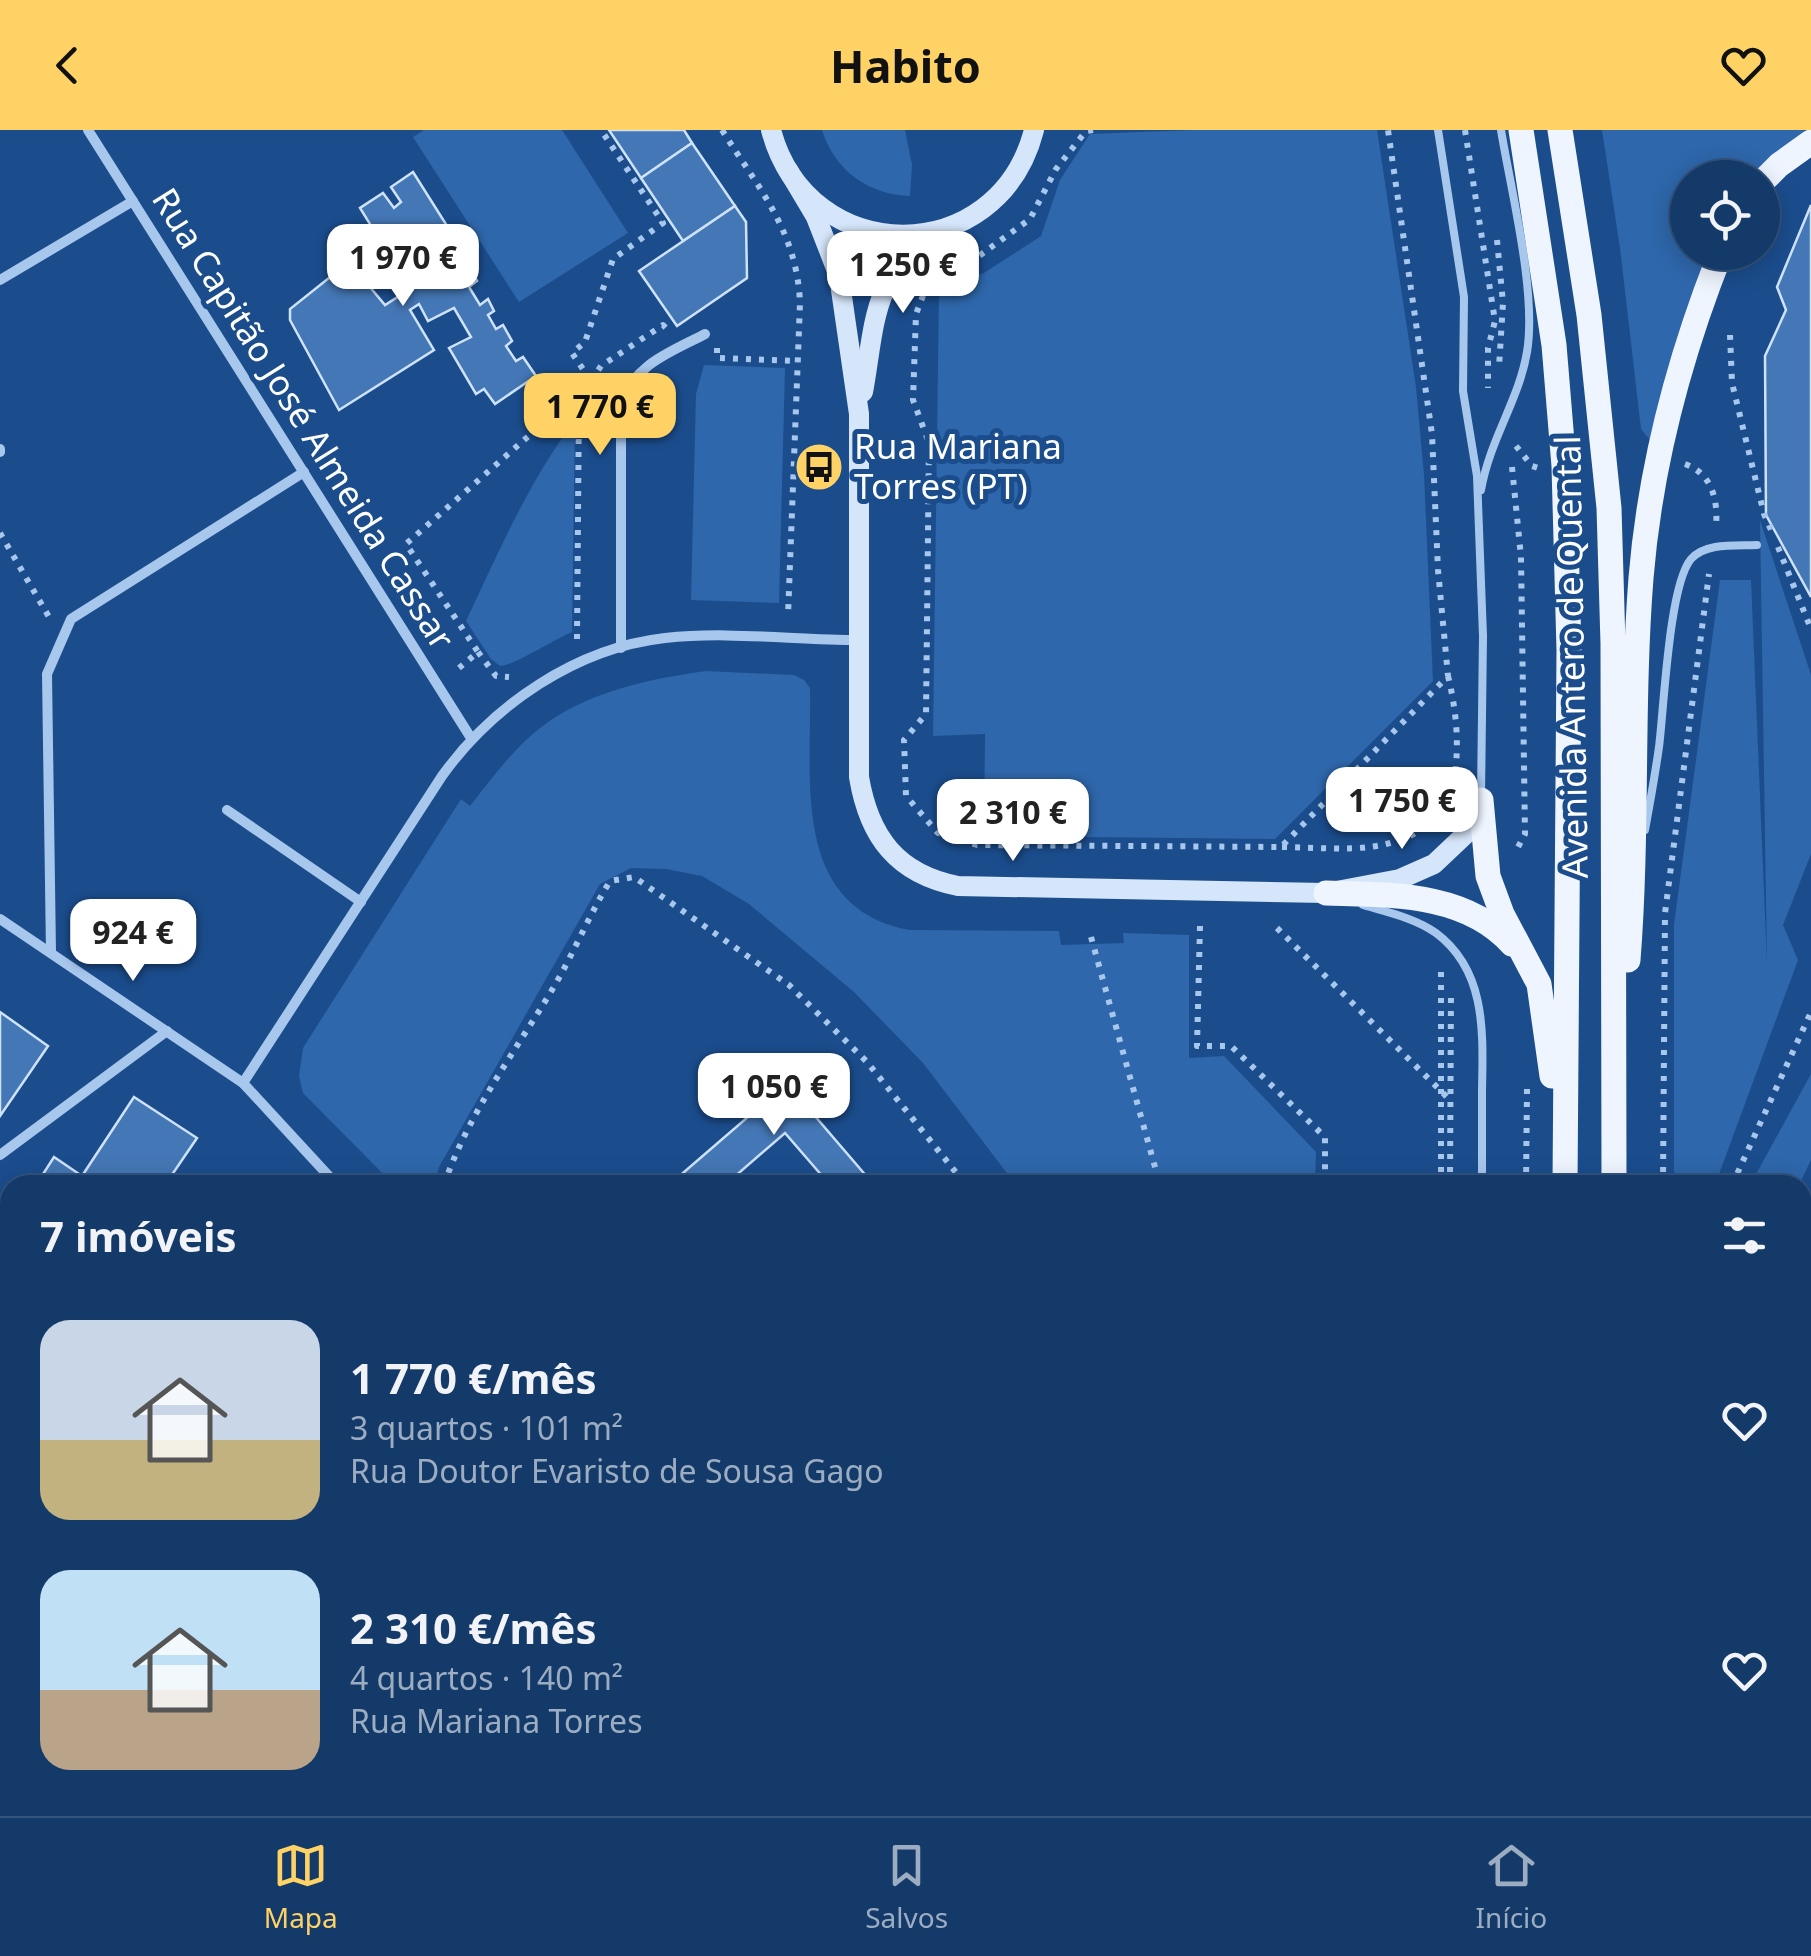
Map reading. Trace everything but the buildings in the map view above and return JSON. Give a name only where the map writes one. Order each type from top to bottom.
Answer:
[{"type":"main road","name":"Avenida Antero de Quental","points":[[1521,130],[1554,345],[1564,466],[1569,650],[1564,1175]]},
{"type":"main road","name":"Avenida Antero de Quental","points":[[1560,130],[1574,206],[1604,444],[1612,558],[1614,1175]]},
{"type":"main road","points":[[1780,164],[1811,142]]},
{"type":"main road","points":[[1615,1130],[1632,909],[1638,624],[1649,513],[1672,410],[1715,270]]},
{"type":"main road","points":[[1481,800],[1488,876],[1544,1003],[1563,1175]]},
{"type":"main road","points":[[1326,892],[1400,896],[1454,907],[1488,923],[1529,964]]},
{"type":"street","name":"Rua Capitão José Almeida Cassar","points":[[88,130],[471,738]]},
{"type":"street","points":[[1013,178],[1034,130]]},
{"type":"street","points":[[859,414],[880,298],[889,278],[902,259],[919,246],[990,204],[1048,130]]},
{"type":"street","points":[[772,137],[816,217],[840,276],[859,414],[858,756],[862,796],[874,831],[887,848],[917,873],[938,882],[984,889],[1326,892],[1400,879],[1434,864],[1470,830],[1478,818],[1481,800]]},
{"type":"street","points":[[788,170],[818,205],[856,227],[904,236],[937,231],[960,222]]},
{"type":"street","points":[[0,280],[133,201]]},
{"type":"street","points":[[621,648],[620,402],[628,383],[640,369],[704,334]]},
{"type":"street","points":[[51,953],[47,674],[72,619],[304,472]]},
{"type":"street","points":[[243,1083],[442,776],[471,738],[510,704],[555,676],[621,648],[660,639],[698,636],[858,640]]},
{"type":"street","points":[[228,810],[361,902]]},
{"type":"street","points":[[0,919],[243,1083],[328,1175]]},
{"type":"street","points":[[0,1154],[167,1031]]},
{"type":"lane","points":[[1436,130],[1464,297],[1463,391],[1478,504],[1483,636],[1481,800]]},
{"type":"lane","points":[[1478,504],[1488,456],[1515,396],[1529,333],[1526,280],[1501,130]]},
{"type":"lane","points":[[1569,130],[1574,206]]},
{"type":"lane","points":[[1632,909],[1684,573],[1700,552],[1757,546]]},
{"type":"lane","points":[[1326,892],[1424,926],[1450,946],[1468,971],[1482,1021],[1482,1175]]},
{"type":"path","points":[[522,670],[508,677],[496,676],[406,544],[591,381],[572,353],[585,342],[612,259],[663,223],[601,130]]},
{"type":"path","points":[[722,130],[786,234],[798,268],[788,616]]},
{"type":"path","points":[[1092,130],[1086,131],[1056,169],[1030,219],[972,261],[929,280],[916,314],[913,400],[929,443],[926,714],[904,740],[906,796],[938,834],[977,845],[1381,848],[1424,830],[1450,805],[1457,764],[1456,713],[1448,676],[1438,570],[1432,434],[1388,130]]},
{"type":"path","points":[[1465,130],[1495,320],[1488,348],[1488,388]]},
{"type":"path","points":[[1494,397],[1501,358],[1503,303],[1496,237]]},
{"type":"path","points":[[704,334],[717,334],[717,358],[798,361]]},
{"type":"path","points":[[1730,335],[1732,383],[1752,456]]},
{"type":"path","points":[[565,646],[579,638],[579,392]]},
{"type":"path","points":[[1512,858],[1525,834],[1522,557],[1510,472],[1524,431]]},
{"type":"path","points":[[0,532],[62,639]]},
{"type":"path","points":[[459,668],[478,652]]},
{"type":"path","points":[[1281,847],[1448,676]]},
{"type":"path","points":[[447,1175],[454,1152],[555,984],[610,881],[634,877],[789,986],[867,1062],[958,1175]]},
{"type":"path","points":[[1200,926],[1197,1046],[1231,1046],[1325,1137],[1326,1175]]},
{"type":"path","points":[[1277,928],[1451,1102]]},
{"type":"path","points":[[1091,937],[1157,1175]]},
{"type":"path","points":[[1441,962],[1451,984],[1450,1175]]},
{"type":"path","points":[[1737,1175],[1811,1012]]},
{"type":"path","points":[[1526,1175],[1527,1085]]},
{"type":"shaded area","points":[[424,130],[562,130],[628,233],[519,302],[413,137]]},
{"type":"shaded area","points":[[822,130],[905,130],[912,165],[910,196],[881,191],[855,178],[835,157]]},
{"type":"shaded area","points":[[1377,130],[1416,387],[1433,681],[1275,839],[984,836],[985,734],[933,736],[939,289],[984,273],[1041,236],[1060,180],[1090,134]]},
{"type":"shaded area","points":[[1602,130],[1805,130],[1769,160],[1670,160],[1670,270],[1704,270],[1651,441],[1641,429]]},
{"type":"shaded area","points":[[704,365],[785,368],[779,603],[691,600],[696,394]]},
{"type":"shaded area","points":[[575,420],[572,632],[500,666],[466,621],[529,493]]},
{"type":"shaded area","points":[[1760,520],[1811,675],[1811,854],[1783,925],[1798,960],[1719,1175],[1678,1175],[1674,1172],[1674,925],[1720,580],[1751,580],[1767,964]]},
{"type":"shaded area","points":[[706,671],[794,675],[804,680],[810,688],[811,798],[816,834],[826,867],[844,895],[871,917],[909,930],[1059,931],[1061,945],[1124,943],[1123,933],[1189,935],[1189,1058],[1224,1056],[1316,1152],[1315,1175],[1008,1175],[923,1063],[854,992],[749,904],[702,876],[631,868],[600,884],[437,1175],[384,1175],[303,1093],[299,1076],[303,1048],[461,799],[470,806],[526,740],[566,711],[610,692]]},
{"type":"shaded area","points":[[1811,1074],[1811,1160],[1804,1175],[1755,1175]]},
{"type":"place","name":"Rua Mariana Torres (PT)","points":[[819,467]]}]
